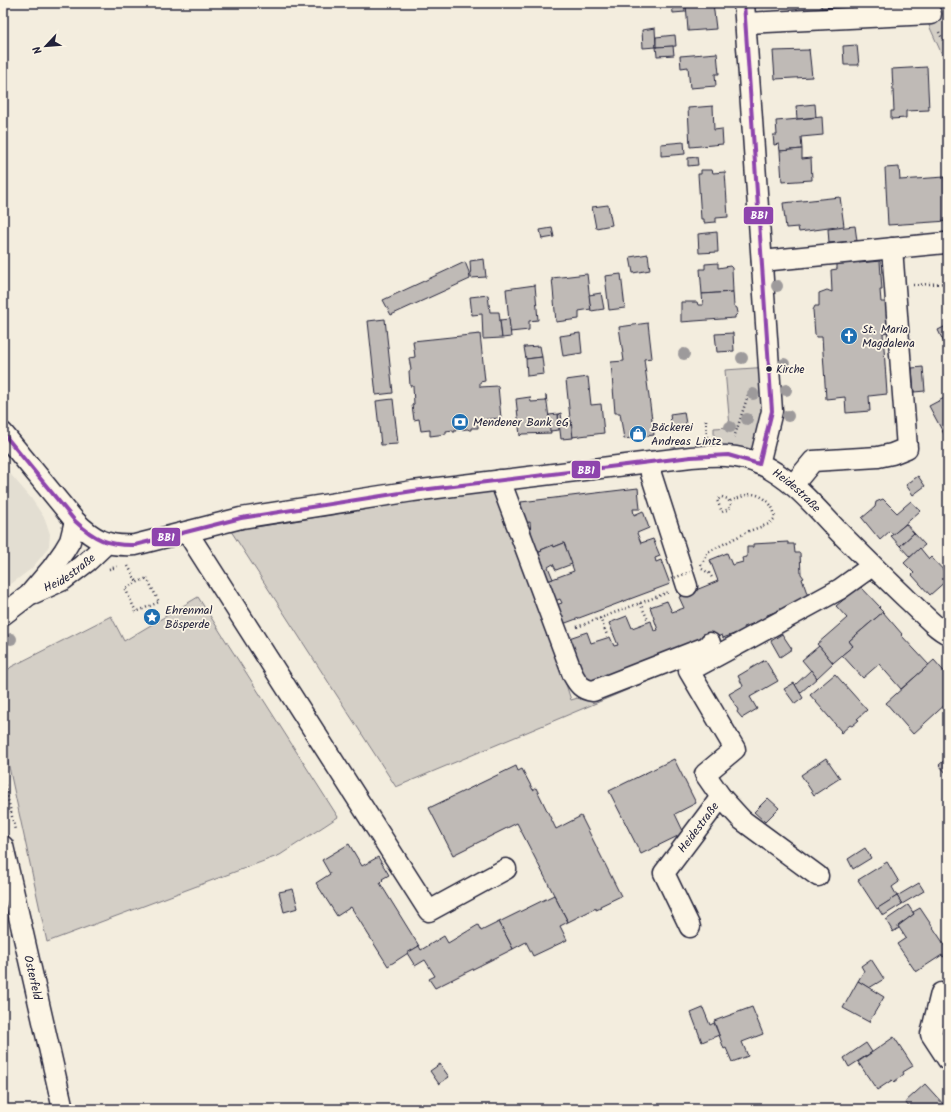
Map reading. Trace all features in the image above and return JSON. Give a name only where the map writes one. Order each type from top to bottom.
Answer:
[{"type":"street","points":[[744,3],[772,411],[760,464]]},
{"type":"street","points":[[746,24],[931,14]]},
{"type":"street","points":[[762,261],[945,243]]},
{"type":"street","points":[[793,485],[813,461],[878,456],[892,454],[907,448],[892,248]]},
{"type":"street","points":[[3,433],[86,533],[97,540],[107,543]]},
{"type":"street","name":"Heidestraße","points":[[3,615],[30,595],[63,580],[88,561],[107,543],[123,546],[135,544],[241,518],[413,491],[691,457],[728,455],[760,464],[793,485],[872,566],[929,620],[944,633],[948,634]]},
{"type":"street","points":[[651,462],[651,474],[686,577]]},
{"type":"street","points":[[500,480],[577,684],[587,690],[593,691],[708,647],[710,643]]},
{"type":"street","name":"Heidestraße","points":[[30,595],[64,551],[70,541],[75,521]]},
{"type":"street","points":[[187,532],[429,911],[506,869]]},
{"type":"street","name":"Heidestraße","points":[[690,927],[664,873],[721,797],[705,774],[735,749],[689,671],[840,589],[872,566]]},
{"type":"street","points":[[721,797],[742,820],[818,876]]},
{"type":"street","name":"Osterfeld","points":[[3,846],[63,1109]]},
{"type":"street","points":[[941,993],[931,1034],[948,1060]]},
{"type":"path","points":[[895,287],[948,283]]},
{"type":"path","points":[[728,455],[752,383]]},
{"type":"path","points":[[713,579],[709,573],[700,568],[703,559],[708,552],[749,531],[769,524],[775,517],[770,503],[755,494],[749,494],[730,502]]},
{"type":"path","points":[[724,497],[730,502],[729,509],[722,512],[717,500],[724,497]]},
{"type":"path","points":[[127,564],[138,582]]},
{"type":"path","points":[[558,635],[640,603],[686,577]]},
{"type":"path","points":[[147,578],[159,602],[136,612],[125,588],[138,582],[147,578]]},
{"type":"path","points":[[640,603],[648,620]]},
{"type":"path","points":[[600,618],[607,636]]},
{"type":"shaded area","points":[[919,3],[948,3],[948,68]]},
{"type":"shaded area","points":[[769,367],[759,464],[714,455],[714,428],[730,427],[725,370]]},
{"type":"shaded area","points":[[3,461],[6,469],[31,498],[45,519],[50,534],[49,546],[42,556],[31,569],[3,590]]},
{"type":"shaded area","points":[[503,487],[571,700],[682,667],[396,787],[231,531]]},
{"type":"shaded area","points":[[198,597],[338,817],[280,855],[47,942],[3,739],[3,675],[11,667],[111,616],[124,641]]},
{"type":"building","points":[[672,3],[685,3],[685,12],[673,13]]},
{"type":"building","points":[[686,3],[713,3],[716,29],[688,31]]},
{"type":"building","points":[[776,3],[797,3],[798,5],[777,6]]},
{"type":"building","points":[[821,3],[842,3],[843,7],[821,8]]},
{"type":"building","points":[[655,28],[656,47],[643,48],[642,30]]},
{"type":"building","points":[[675,35],[676,46],[656,47],[656,37]]},
{"type":"building","points":[[857,45],[859,65],[844,65],[843,46]]},
{"type":"building","points":[[673,46],[674,55],[657,56],[656,47]]},
{"type":"building","points":[[809,49],[812,77],[775,79],[773,51]]},
{"type":"building","points":[[717,53],[719,74],[715,74],[716,86],[690,88],[688,67],[681,68],[680,56]]},
{"type":"building","points":[[927,67],[929,110],[906,111],[906,118],[891,119],[891,111],[894,111],[892,69]]},
{"type":"building","points":[[815,104],[816,117],[797,119],[796,106]]},
{"type":"building","points":[[713,106],[714,130],[722,129],[723,144],[690,147],[688,108]]},
{"type":"building","points":[[822,117],[823,135],[801,137],[802,149],[780,151],[779,144],[774,145],[773,135],[777,135],[776,121]]},
{"type":"building","points":[[684,142],[685,154],[661,156],[661,144]]},
{"type":"building","points":[[802,149],[802,159],[811,158],[812,180],[782,182],[780,151]]},
{"type":"building","points":[[697,157],[698,165],[688,166],[688,158]]},
{"type":"building","points":[[899,167],[900,180],[945,177],[948,221],[888,225],[885,168]]},
{"type":"building","points":[[701,170],[712,170],[713,173],[725,172],[728,217],[716,218],[716,222],[704,223],[704,219],[701,219],[698,174],[701,174]]},
{"type":"building","points":[[840,197],[844,226],[799,232],[798,227],[786,228],[783,203]]},
{"type":"building","points":[[608,205],[612,225],[596,228],[592,207]]},
{"type":"building","points":[[855,226],[857,241],[829,243],[828,229]]},
{"type":"building","points":[[552,228],[554,237],[542,239],[540,230]]},
{"type":"building","points":[[717,232],[718,252],[699,253],[698,234]]},
{"type":"building","points":[[648,254],[650,270],[633,273],[630,257]]},
{"type":"building","points":[[484,259],[486,277],[471,278],[470,261]]},
{"type":"building","name":"St. Maria Magdalena","points":[[858,261],[859,263],[880,261],[882,290],[880,290],[881,302],[887,302],[888,332],[883,333],[887,394],[869,396],[870,411],[846,413],[845,397],[826,399],[822,337],[816,337],[815,334],[813,310],[815,306],[819,306],[819,293],[827,290],[832,292],[831,270],[837,269],[837,263]]},
{"type":"building","points":[[465,262],[470,279],[391,315],[383,300]]},
{"type":"building","points":[[718,263],[718,268],[730,266],[732,268],[733,292],[702,294],[700,269],[705,269],[705,264]]},
{"type":"building","points":[[587,274],[591,309],[579,311],[579,319],[556,322],[552,278]]},
{"type":"building","points":[[621,274],[625,308],[609,310],[605,276]]},
{"type":"building","points":[[535,285],[538,320],[529,321],[529,330],[510,332],[506,289]]},
{"type":"building","points":[[733,292],[734,306],[737,308],[738,313],[735,318],[681,322],[681,302],[697,302],[698,305],[703,305],[702,294]]},
{"type":"building","points":[[601,293],[604,309],[591,311],[589,295]]},
{"type":"building","points":[[488,295],[490,312],[499,312],[502,338],[483,339],[482,314],[472,315],[470,297]]},
{"type":"building","points":[[385,319],[393,393],[376,395],[368,321]]},
{"type":"building","points":[[509,319],[511,337],[502,338],[500,320]]},
{"type":"building","points":[[648,323],[652,358],[644,359],[654,435],[624,439],[620,413],[615,413],[611,362],[624,361],[619,327]]},
{"type":"building","points":[[948,325],[948,344],[945,345],[938,330]]},
{"type":"building","points":[[580,333],[582,353],[563,356],[560,336]]},
{"type":"building","points":[[733,333],[734,351],[717,352],[715,334]]},
{"type":"building","points":[[480,334],[485,381],[480,382],[480,387],[498,386],[501,418],[478,420],[478,428],[471,428],[471,430],[455,430],[455,432],[453,432],[453,430],[446,431],[446,434],[430,436],[430,430],[421,431],[419,419],[414,420],[412,405],[414,404],[413,386],[410,386],[409,371],[411,370],[409,358],[415,357],[413,341]]},
{"type":"building","points":[[540,346],[542,357],[526,359],[524,347]]},
{"type":"building","points":[[542,357],[544,374],[527,376],[526,359]]},
{"type":"building","points":[[923,367],[925,391],[914,392],[912,368]]},
{"type":"building","points":[[588,377],[591,405],[601,404],[604,433],[572,437],[566,380]]},
{"type":"building","points":[[546,395],[551,433],[522,434],[520,436],[516,399],[530,397],[531,402],[546,401]]},
{"type":"building","points":[[948,396],[948,432],[944,434],[929,406]]},
{"type":"building","points":[[393,399],[398,444],[381,445],[376,401]]},
{"type":"building","points":[[684,412],[687,430],[672,432],[670,414]]},
{"type":"building","points":[[561,413],[562,422],[571,420],[573,438],[561,439],[558,414]]},
{"type":"building","points":[[558,414],[559,430],[550,431],[549,415]]},
{"type":"building","points":[[918,476],[925,486],[913,495],[906,485]]},
{"type":"building","points":[[638,488],[640,509],[633,509],[634,515],[643,511],[649,528],[637,533],[641,543],[653,539],[660,556],[655,558],[656,562],[661,560],[670,584],[563,624],[556,605],[562,603],[560,599],[555,601],[547,581],[574,571],[564,543],[554,547],[553,545],[537,553],[529,534],[531,533],[530,522],[523,523],[521,502]]},
{"type":"building","points":[[883,499],[897,513],[911,501],[920,511],[893,535],[890,531],[880,540],[862,518],[875,507],[876,502]]},
{"type":"building","points":[[906,524],[914,533],[900,546],[891,536]]},
{"type":"building","points":[[914,533],[925,545],[910,557],[900,546]]},
{"type":"building","points":[[788,542],[788,544],[794,544],[795,553],[800,553],[801,574],[804,578],[802,579],[809,599],[767,615],[768,618],[744,627],[745,630],[723,638],[722,635],[589,686],[569,638],[587,632],[591,643],[610,637],[614,646],[618,645],[609,623],[627,616],[632,628],[651,621],[654,631],[658,630],[650,607],[667,601],[672,612],[684,608],[679,597],[718,581],[710,560],[727,553],[732,565],[743,562],[742,558],[747,557],[747,547],[753,547],[753,544]]},
{"type":"building","points":[[564,543],[572,564],[556,570],[553,564],[548,567],[553,579],[547,581],[537,553],[553,545],[554,547]]},
{"type":"building","points":[[920,548],[929,559],[931,557],[948,575],[948,579],[930,595],[912,575],[914,573],[904,563]]},
{"type":"building","points":[[860,586],[883,612],[849,641],[853,646],[833,663],[817,644],[847,618],[836,606]]},
{"type":"building","points":[[883,612],[902,634],[901,635],[929,665],[901,689],[879,664],[863,678],[842,655],[853,646],[849,641]]},
{"type":"building","points":[[782,634],[792,649],[780,657],[771,641]]},
{"type":"building","points":[[819,646],[833,663],[817,678],[802,660]]},
{"type":"building","points":[[765,660],[778,681],[750,697],[757,709],[742,718],[737,712],[738,710],[729,694],[743,686],[738,676]]},
{"type":"building","points":[[934,660],[948,676],[948,702],[913,734],[886,703]]},
{"type":"building","points":[[811,670],[817,678],[800,693],[795,685]]},
{"type":"building","points":[[835,674],[867,710],[857,719],[859,720],[852,726],[850,725],[841,733],[841,731],[810,695]]},
{"type":"building","points":[[794,683],[803,698],[795,704],[784,689]]},
{"type":"building","points":[[948,757],[948,773],[947,774],[939,765]]},
{"type":"building","points":[[826,758],[840,778],[814,795],[801,775]]},
{"type":"building","points":[[674,759],[696,803],[675,814],[684,833],[641,854],[609,791]]},
{"type":"building","points":[[516,766],[518,771],[522,769],[533,790],[536,788],[556,829],[581,816],[621,896],[600,906],[601,908],[596,910],[596,908],[568,922],[517,823],[453,855],[429,808]]},
{"type":"building","points":[[768,798],[779,808],[765,822],[754,812]]},
{"type":"building","points":[[349,844],[362,866],[378,857],[389,875],[382,879],[383,880],[380,883],[419,946],[388,966],[351,907],[337,916],[316,883],[330,874],[322,860]]},
{"type":"building","points":[[865,848],[871,858],[853,869],[848,859]]},
{"type":"building","points":[[887,862],[899,882],[892,887],[897,896],[877,909],[858,880]]},
{"type":"building","points":[[919,883],[924,891],[902,904],[897,896]]},
{"type":"building","points":[[293,889],[298,908],[284,912],[279,892]]},
{"type":"building","points":[[554,895],[568,922],[560,926],[567,940],[533,956],[526,942],[513,949],[499,922]]},
{"type":"building","points":[[897,896],[902,904],[883,916],[878,908]]},
{"type":"building","points":[[908,905],[914,914],[898,926],[899,928],[893,932],[886,920]]},
{"type":"building","points":[[920,908],[948,950],[948,954],[943,957],[942,955],[916,972],[897,944],[906,938],[898,926],[914,914],[913,912]]},
{"type":"building","points":[[499,922],[513,949],[435,988],[429,979],[435,976],[425,960],[415,966],[407,953],[419,946],[421,950],[444,936],[448,943],[478,925],[481,931]]},
{"type":"building","points":[[871,959],[884,979],[869,988],[858,981],[864,971],[861,966]]},
{"type":"building","points":[[858,981],[884,997],[869,1022],[843,1008]]},
{"type":"building","points":[[752,1007],[763,1034],[742,1042],[748,1056],[732,1062],[726,1048],[724,1049],[714,1021]]},
{"type":"building","points":[[703,1008],[710,1025],[714,1023],[719,1035],[702,1042],[691,1013]]},
{"type":"building","points":[[894,1037],[913,1066],[903,1072],[904,1074],[894,1082],[892,1080],[877,1090],[858,1062]]},
{"type":"building","points":[[866,1043],[872,1052],[849,1067],[844,1058]]},
{"type":"building","points":[[440,1064],[449,1077],[439,1084],[430,1071]]},
{"type":"building","points":[[925,1084],[945,1106],[942,1109],[911,1109],[905,1102]]},
{"type":"transit line","name":"BB1","points":[[3,433],[75,521],[95,537],[109,543],[125,545],[135,545],[241,518],[413,491],[691,457],[728,455],[759,464],[772,411],[744,3]]},
{"type":"place","name":"St. Maria Magdalena","points":[[849,336]]},
{"type":"place","name":"Kirche","points":[[769,369]]},
{"type":"place","name":"Mendener Bank eG","points":[[460,422]]},
{"type":"place","name":"Bäckerei Andreas Lintz","points":[[638,434]]},
{"type":"place","name":"Ehrenmal Bösperde","points":[[152,617]]}]
